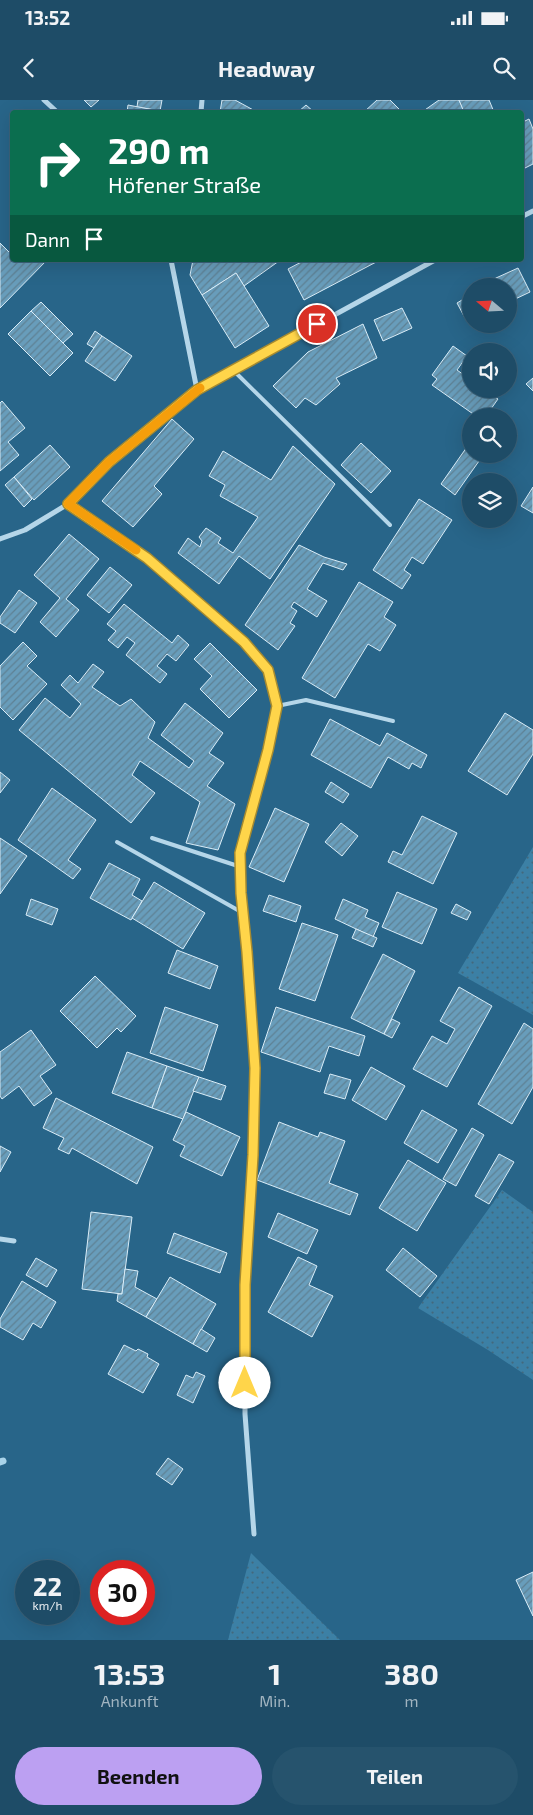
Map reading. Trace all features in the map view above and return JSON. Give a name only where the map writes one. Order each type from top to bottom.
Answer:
[{"type":"street","points":[[44,100],[55,110]]},
{"type":"street","points":[[171,262],[197,390]]},
{"type":"street","points":[[0,539],[24,530],[68,504],[109,462],[197,390],[431,262]]},
{"type":"street","points":[[68,504],[147,558],[244,642],[268,670],[277,706],[268,750],[240,853],[255,1068],[253,1155],[245,1285],[245,1414],[254,1534]]},
{"type":"street","points":[[0,1239],[14,1240]]},
{"type":"lane","points":[[233,370],[390,524]]},
{"type":"lane","points":[[277,706],[306,700],[393,722]]},
{"type":"lane","points":[[152,838],[241,867]]},
{"type":"lane","points":[[117,842],[243,913]]},
{"type":"shaded area","points":[[533,847],[533,1015],[458,973]]},
{"type":"shaded area","points":[[502,1190],[533,1212],[533,1380],[488,1350],[418,1308]]},
{"type":"shaded area","points":[[251,1553],[340,1640],[228,1640]]},
{"type":"building","points":[[84,100],[99,100],[91,107]]},
{"type":"building","points":[[138,100],[162,100],[160,110],[137,107]]},
{"type":"building","points":[[222,100],[235,100],[253,110],[220,110]]},
{"type":"building","points":[[377,100],[390,100],[400,110],[366,110]]},
{"type":"building","points":[[439,100],[459,100],[463,109],[462,110],[425,110]]},
{"type":"building","points":[[459,100],[489,100],[493,110],[463,110]]},
{"type":"building","points":[[128,105],[155,110],[127,110]]},
{"type":"building","points":[[306,105],[312,110],[300,110]]},
{"type":"building","points":[[529,119],[533,129],[533,164],[524,168],[524,122]]},
{"type":"building","points":[[0,243],[9,252],[10,251],[10,262],[45,262],[0,308]]},
{"type":"building","points":[[193,262],[278,262],[244,286],[236,273],[202,295],[190,275]]},
{"type":"building","points":[[301,262],[376,262],[304,300],[288,269]]},
{"type":"building","points":[[518,268],[530,292],[518,298],[518,278],[496,278]]},
{"type":"building","points":[[236,273],[269,326],[235,348],[202,295]]},
{"type":"building","points":[[462,300],[462,312],[457,303]]},
{"type":"building","points":[[41,302],[73,334],[63,343],[31,311]]},
{"type":"building","points":[[402,308],[412,328],[383,341],[374,320]]},
{"type":"building","points":[[31,311],[73,353],[50,376],[8,334]]},
{"type":"building","points":[[363,324],[377,358],[336,378],[340,384],[316,405],[305,398],[296,408],[273,386],[308,352]]},
{"type":"building","points":[[95,331],[102,336],[94,348],[87,344]]},
{"type":"building","points":[[102,336],[132,356],[115,381],[85,361]]},
{"type":"building","points":[[453,346],[462,352],[462,363],[457,370],[462,374],[462,398],[498,399],[492,408],[465,408],[432,385],[437,379],[432,375]]},
{"type":"building","points":[[533,378],[533,391],[526,384]]},
{"type":"building","points":[[2,401],[25,428],[8,442],[19,455],[0,471],[0,403]]},
{"type":"building","points":[[172,419],[194,439],[154,486],[162,494],[133,527],[102,501]]},
{"type":"building","points":[[361,443],[391,471],[371,493],[341,465]]},
{"type":"building","points":[[50,445],[70,467],[34,500],[14,477]]},
{"type":"building","points":[[293,446],[335,484],[270,579],[239,556],[219,584],[178,553],[188,538],[200,547],[202,541],[199,537],[206,528],[221,538],[218,543],[233,553],[258,517],[220,496],[225,485],[209,476],[223,451],[271,480]]},
{"type":"building","points":[[462,454],[462,463],[478,463],[471,473],[462,473],[462,485],[455,495],[441,484]]},
{"type":"building","points":[[14,477],[32,499],[24,507],[5,485]]},
{"type":"building","points":[[533,487],[533,513],[521,506]]},
{"type":"building","points":[[419,499],[452,520],[423,564],[412,557],[404,570],[411,575],[402,589],[373,570]]},
{"type":"building","points":[[69,534],[99,559],[66,599],[79,610],[56,637],[40,622],[60,598],[34,575]]},
{"type":"building","points":[[299,545],[324,557],[347,564],[343,570],[323,563],[307,589],[327,601],[317,617],[294,602],[291,607],[297,611],[290,623],[295,626],[278,650],[245,625]]},
{"type":"building","points":[[110,567],[132,585],[109,613],[87,595]]},
{"type":"building","points":[[359,582],[393,602],[384,617],[396,625],[380,651],[368,644],[335,698],[302,678]]},
{"type":"building","points":[[19,590],[37,603],[15,633],[0,623],[0,617]]},
{"type":"building","points":[[124,604],[172,643],[178,635],[189,645],[176,661],[167,654],[157,666],[167,674],[160,683],[126,655],[135,643],[127,637],[118,648],[108,640],[116,631],[107,624]]},
{"type":"building","points":[[23,642],[37,656],[27,666],[47,684],[13,720],[0,707],[0,666]]},
{"type":"building","points":[[210,643],[257,690],[229,718],[200,689],[212,676],[194,659]]},
{"type":"building","points":[[93,664],[104,672],[92,687],[120,706],[131,699],[155,722],[148,738],[189,768],[194,761],[161,735],[185,703],[223,733],[209,753],[224,763],[207,786],[235,804],[218,850],[186,843],[200,802],[140,761],[132,775],[155,793],[131,823],[19,730],[45,698],[70,718],[81,704],[61,685],[70,675],[78,683]]},
{"type":"building","points":[[505,713],[533,730],[533,754],[507,795],[468,771]]},
{"type":"building","points":[[330,719],[380,746],[387,733],[427,755],[421,768],[412,763],[409,769],[388,757],[371,788],[311,755]]},
{"type":"building","points":[[0,772],[10,780],[0,793]]},
{"type":"building","points":[[331,782],[349,794],[343,803],[325,792]]},
{"type":"building","points":[[52,788],[96,820],[68,860],[81,869],[73,879],[18,840]]},
{"type":"building","points":[[275,808],[309,824],[284,882],[249,867]]},
{"type":"building","points":[[422,816],[457,833],[433,884],[388,862],[393,851],[402,855]]},
{"type":"building","points":[[341,823],[358,836],[342,856],[325,842]]},
{"type":"building","points":[[0,838],[27,856],[0,894]]},
{"type":"building","points":[[109,863],[140,879],[132,895],[142,901],[131,920],[90,898]]},
{"type":"building","points":[[154,882],[205,913],[183,949],[132,918]]},
{"type":"building","points":[[397,892],[437,909],[422,944],[382,927]]},
{"type":"building","points":[[269,895],[301,906],[296,922],[263,911]]},
{"type":"building","points":[[31,899],[58,909],[52,925],[26,915]]},
{"type":"building","points":[[343,899],[368,910],[365,917],[379,923],[373,937],[335,919]]},
{"type":"building","points":[[456,904],[471,912],[467,920],[451,913]]},
{"type":"building","points":[[302,923],[338,935],[315,1001],[279,989]]},
{"type":"building","points":[[356,929],[377,938],[373,947],[352,938]]},
{"type":"building","points":[[177,950],[218,966],[210,989],[168,973]]},
{"type":"building","points":[[383,954],[415,971],[384,1034],[351,1018]]},
{"type":"building","points":[[95,976],[136,1016],[121,1032],[117,1028],[97,1048],[60,1011]]},
{"type":"building","points":[[459,987],[492,1006],[447,1087],[413,1069],[432,1036],[447,1044],[455,1029],[440,1021]]},
{"type":"building","points":[[165,1007],[218,1025],[203,1071],[150,1053]]},
{"type":"building","points":[[276,1007],[365,1036],[359,1056],[329,1046],[320,1072],[261,1052]]},
{"type":"building","points":[[392,1019],[400,1023],[392,1038],[384,1034]]},
{"type":"building","points":[[524,1023],[533,1029],[533,1087],[512,1124],[478,1104]]},
{"type":"building","points":[[31,1030],[56,1065],[40,1076],[52,1093],[34,1106],[19,1086],[2,1099],[0,1096],[0,1052]]},
{"type":"building","points":[[127,1052],[167,1066],[152,1108],[112,1093]]},
{"type":"building","points":[[167,1066],[199,1077],[183,1119],[152,1108]]},
{"type":"building","points":[[371,1067],[405,1086],[386,1120],[352,1100]]},
{"type":"building","points":[[330,1074],[351,1080],[345,1099],[324,1093]]},
{"type":"building","points":[[199,1077],[226,1086],[221,1100],[193,1091]]},
{"type":"building","points":[[56,1098],[153,1147],[137,1184],[72,1148],[69,1154],[58,1149],[64,1138],[43,1128]]},
{"type":"building","points":[[422,1110],[457,1130],[438,1163],[404,1143]]},
{"type":"building","points":[[186,1112],[240,1137],[222,1176],[180,1156],[185,1146],[173,1140]]},
{"type":"building","points":[[279,1122],[318,1137],[320,1132],[345,1141],[329,1183],[358,1194],[350,1215],[257,1180]]},
{"type":"building","points":[[472,1128],[484,1135],[456,1186],[443,1179]]},
{"type":"building","points":[[0,1146],[11,1152],[0,1172]]},
{"type":"building","points":[[499,1154],[514,1162],[489,1204],[475,1196]]},
{"type":"building","points":[[408,1160],[446,1183],[417,1231],[379,1208]]},
{"type":"building","points":[[91,1212],[132,1217],[122,1294],[82,1289]]},
{"type":"building","points":[[278,1213],[318,1230],[307,1254],[268,1237]]},
{"type":"building","points":[[174,1233],[227,1253],[220,1273],[167,1253]]},
{"type":"building","points":[[403,1248],[437,1276],[420,1297],[386,1270]]},
{"type":"building","points":[[298,1257],[317,1266],[309,1285],[333,1296],[312,1337],[268,1312]]},
{"type":"building","points":[[36,1258],[57,1270],[47,1287],[26,1275]]},
{"type":"building","points":[[125,1269],[138,1271],[135,1287],[157,1299],[146,1317],[117,1301],[118,1294],[122,1294]]},
{"type":"building","points":[[170,1277],[216,1304],[193,1344],[146,1317]]},
{"type":"building","points":[[22,1281],[56,1302],[41,1328],[33,1323],[23,1340],[0,1327],[0,1319]]},
{"type":"building","points":[[201,1329],[215,1338],[207,1352],[193,1344]]},
{"type":"building","points":[[124,1345],[148,1354],[147,1357],[159,1364],[143,1393],[108,1374]]},
{"type":"building","points":[[196,1372],[205,1376],[193,1403],[177,1395],[186,1375],[193,1378]]},
{"type":"building","points":[[168,1458],[183,1469],[172,1485],[156,1474]]},
{"type":"building","points":[[533,1572],[533,1616],[516,1580]]},
{"type":"slow traffic","points":[[136,550],[68,504],[109,462],[200,388]]},
{"type":"route","points":[[245,1383],[245,1285],[253,1155],[255,1068],[241,893],[240,853],[268,750],[277,706],[268,670],[244,642],[147,558],[68,504],[109,462],[197,390],[317,324]]}]
